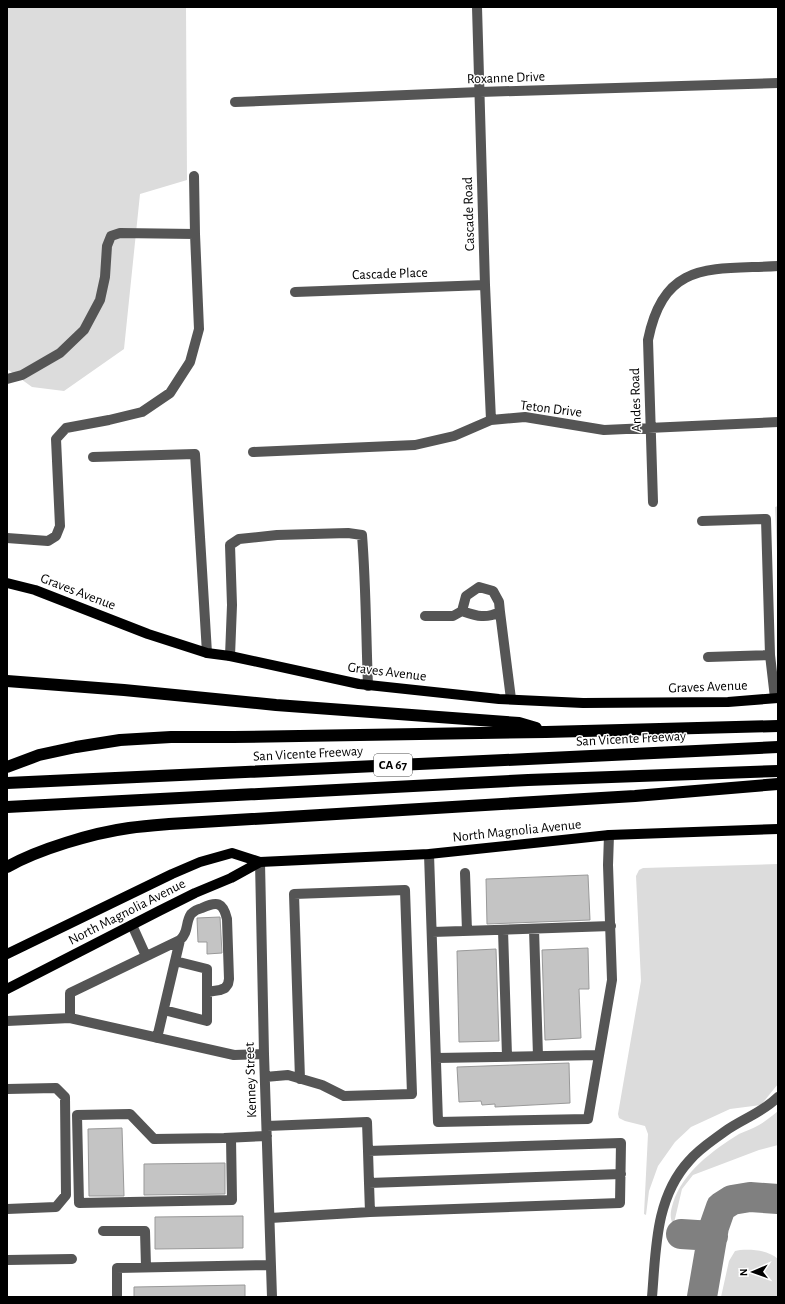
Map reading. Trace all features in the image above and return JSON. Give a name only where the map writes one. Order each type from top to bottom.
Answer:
[{"type":"highway","points":[[7,681],[124,690],[276,705],[519,723],[546,732]]},
{"type":"highway","points":[[7,767],[39,755],[120,740],[171,737],[546,732],[778,726]]},
{"type":"highway","name":"San Vicente Freeway","points":[[7,783],[520,760],[778,746]]},
{"type":"highway","name":"CA 67","points":[[10,807],[528,780],[778,771]]},
{"type":"highway","points":[[7,867],[50,849],[90,836],[129,828],[226,820],[635,796],[778,784]]},
{"type":"main road","name":"Graves Avenue","points":[[7,584],[35,590],[148,634],[206,653],[230,656],[368,686],[511,699],[591,703],[728,702],[777,698]]},
{"type":"main road","name":"North Magnolia Avenue","points":[[7,954],[200,862],[232,853],[260,862],[429,854],[609,835],[778,829]]},
{"type":"main road","name":"North Magnolia Avenue","points":[[7,989],[195,893],[231,878],[260,862]]},
{"type":"street","name":"Cascade Road","points":[[477,7],[485,285],[491,420]]},
{"type":"street","name":"Roxanne Drive","points":[[235,102],[480,92],[778,83]]},
{"type":"street","points":[[7,538],[48,541],[56,536],[60,526],[56,439],[66,428],[142,412],[170,393],[190,362],[199,329],[194,176]]},
{"type":"street","points":[[7,379],[22,375],[60,354],[84,330],[100,300],[105,277],[107,246],[112,236],[120,233],[195,234]]},
{"type":"street","name":"Andes Road","points":[[653,502],[648,340],[654,318],[662,300],[674,285],[691,274],[701,271],[711,269],[778,266]]},
{"type":"street","name":"Cascade Place","points":[[295,292],[485,285]]},
{"type":"street","name":"Teton Drive","points":[[253,452],[415,446],[454,436],[491,420],[525,417],[604,430],[778,422]]},
{"type":"street","points":[[93,457],[196,454],[206,653]]},
{"type":"street","points":[[702,521],[766,519],[770,655],[777,698]]},
{"type":"street","points":[[230,656],[232,605],[230,545],[239,539],[277,535],[348,533],[362,536],[368,686]]},
{"type":"street","points":[[425,616],[453,616],[462,611],[466,596],[478,587],[493,591],[498,602],[500,612],[511,699]]},
{"type":"street","points":[[462,611],[476,616],[490,616],[500,612]]},
{"type":"street","points":[[708,657],[770,655]]},
{"type":"street","points":[[429,854],[438,1122],[588,1119],[612,980],[608,865],[609,835]]},
{"type":"street","name":"Kenney Street","points":[[260,862],[264,1054],[272,1297]]},
{"type":"street","points":[[465,873],[467,931]]},
{"type":"street","points":[[265,1077],[288,1075],[300,1079],[322,1085],[344,1096],[412,1094],[405,890],[294,894],[300,1079]]},
{"type":"street","points":[[70,1018],[70,993],[180,940],[185,935],[188,920],[192,913],[211,903],[215,903],[221,906],[226,913],[229,979],[225,988],[207,992]]},
{"type":"street","points":[[132,925],[146,956]]},
{"type":"street","points":[[432,932],[611,926]]},
{"type":"street","points":[[534,929],[538,1056]]},
{"type":"street","points":[[503,930],[507,1056]]},
{"type":"street","points":[[157,1038],[180,940]]},
{"type":"street","points":[[164,1010],[208,1021],[207,969],[175,961]]},
{"type":"street","points":[[7,1021],[70,1018],[234,1055],[264,1054]]},
{"type":"street","points":[[436,1058],[599,1055]]},
{"type":"street","points":[[7,1089],[56,1088],[65,1097],[66,1195],[56,1207],[7,1209]]},
{"type":"street","points":[[652,1297],[661,1215],[677,1175],[689,1160],[708,1144],[732,1126],[763,1110],[778,1097]]},
{"type":"street","points":[[231,1138],[232,1200],[78,1203],[77,1115],[130,1114],[154,1138],[231,1138],[267,1131],[367,1122],[370,1212]]},
{"type":"street","points":[[270,1218],[370,1212],[620,1203],[621,1143],[368,1151]]},
{"type":"street","points":[[369,1183],[621,1174]]},
{"type":"street","points":[[103,1232],[146,1231],[146,1267]]},
{"type":"street","points":[[7,1260],[72,1259]]},
{"type":"street","points":[[117,1297],[117,1268],[271,1265]]},
{"type":"shaded area","points":[[7,7],[186,7],[187,180],[140,194],[124,349],[64,391],[32,387],[7,369]]},
{"type":"shaded area","points":[[778,506],[778,574],[775,507]]},
{"type":"shaded area","points":[[778,864],[778,1084],[761,1105],[730,1109],[691,1127],[675,1142],[658,1166],[649,1191],[646,1215],[644,1214],[648,1134],[645,1126],[625,1121],[619,1118],[618,1114],[641,981],[636,876],[639,870],[643,868]]},
{"type":"shaded area","points":[[778,1111],[778,1145],[759,1150],[693,1175],[682,1189],[673,1224],[671,1211],[673,1203],[691,1172],[709,1155],[739,1134],[754,1128]]},
{"type":"shaded area","points":[[735,1251],[760,1251],[770,1254],[778,1259],[777,1297],[721,1297],[729,1261]]},
{"type":"building","points":[[588,875],[590,920],[487,924],[486,879]]},
{"type":"building","points":[[220,917],[222,953],[207,954],[207,942],[198,942],[197,918]]},
{"type":"building","points":[[588,948],[589,989],[579,989],[581,1038],[545,1040],[542,950]]},
{"type":"building","points":[[496,949],[499,1041],[459,1042],[457,951]]},
{"type":"building","points":[[569,1063],[570,1103],[495,1107],[495,1104],[482,1105],[481,1101],[459,1102],[457,1067]]},
{"type":"building","points":[[122,1128],[124,1196],[89,1196],[88,1129]]},
{"type":"building","points":[[225,1163],[225,1194],[144,1195],[144,1164]]},
{"type":"building","points":[[243,1216],[243,1248],[155,1249],[155,1217]]},
{"type":"building","points":[[245,1285],[245,1297],[134,1297],[134,1287]]},
{"type":"taxiway","points":[[702,1297],[714,1227],[721,1207],[732,1200],[750,1197],[778,1199]]},
{"type":"taxiway","points":[[681,1234],[713,1236]]}]
